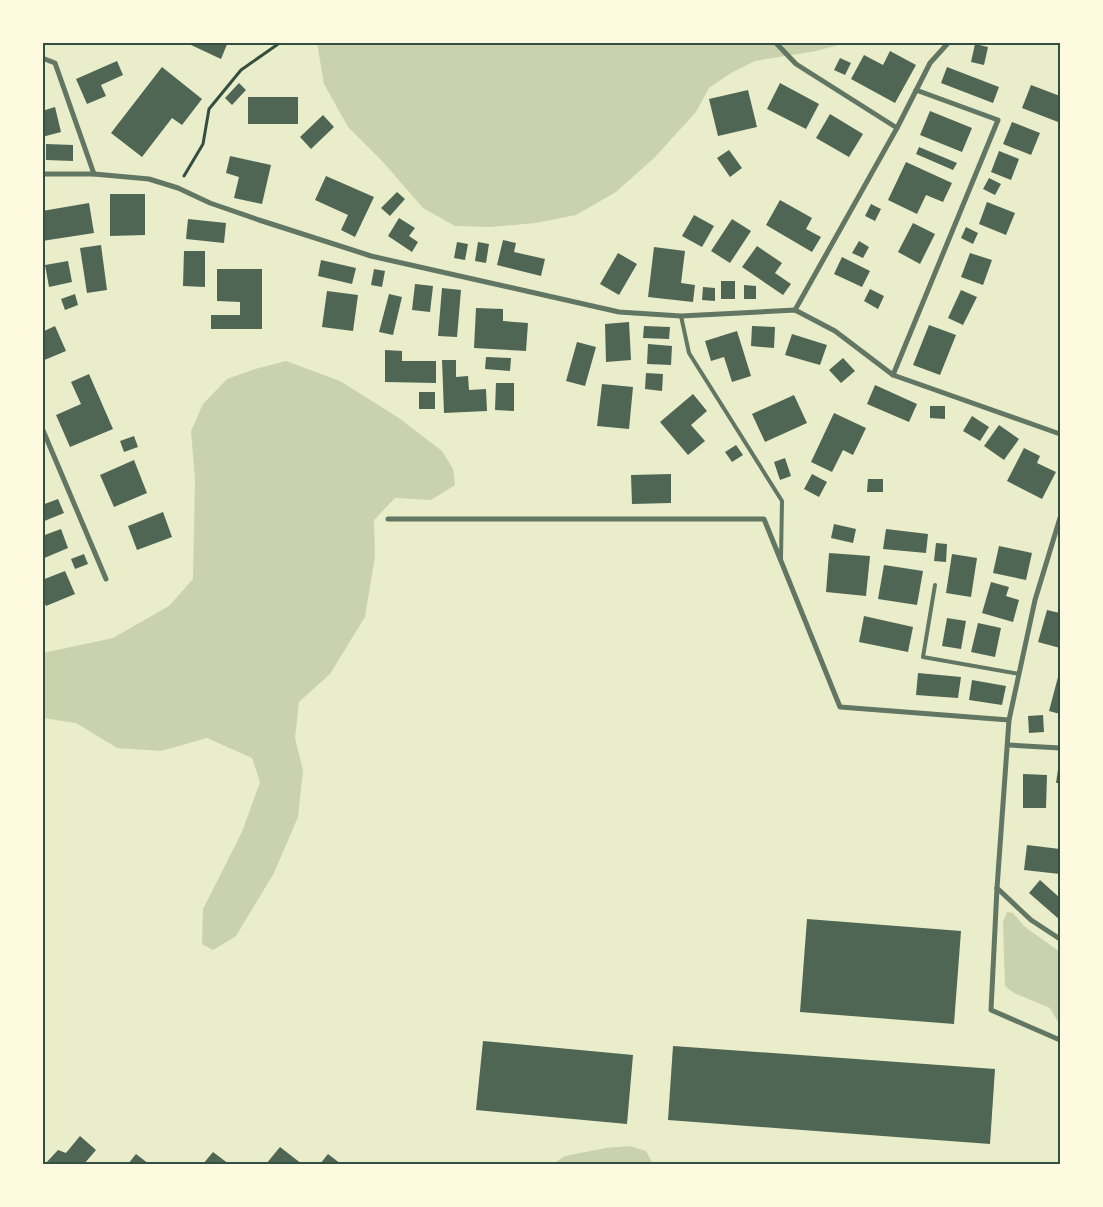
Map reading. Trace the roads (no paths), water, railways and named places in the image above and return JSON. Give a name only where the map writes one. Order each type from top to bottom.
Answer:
[{"type":"street","points":[[775,42],[796,64],[897,128]]},
{"type":"street","points":[[795,310],[897,128],[930,63],[949,42]]},
{"type":"street","points":[[42,58],[55,63],[94,174]]},
{"type":"street","points":[[893,375],[998,120],[916,90]]},
{"type":"street","points":[[42,174],[94,174],[149,179],[178,188],[210,203],[372,256],[619,312],[681,316],[795,310],[836,331],[893,375],[1060,434]]},
{"type":"street","points":[[42,428],[106,579]]},
{"type":"street","points":[[1060,518],[1035,600],[1010,720],[997,888],[991,1010],[1060,1040]]},
{"type":"street","points":[[388,519],[764,519],[840,707],[1010,720]]},
{"type":"street","points":[[1008,746],[1060,748]]},
{"type":"street","points":[[997,888],[1031,920],[1060,939]]},
{"type":"lane","points":[[681,316],[688,352],[782,501],[781,559]]},
{"type":"lane","points":[[935,586],[923,657],[1019,674]]}]
